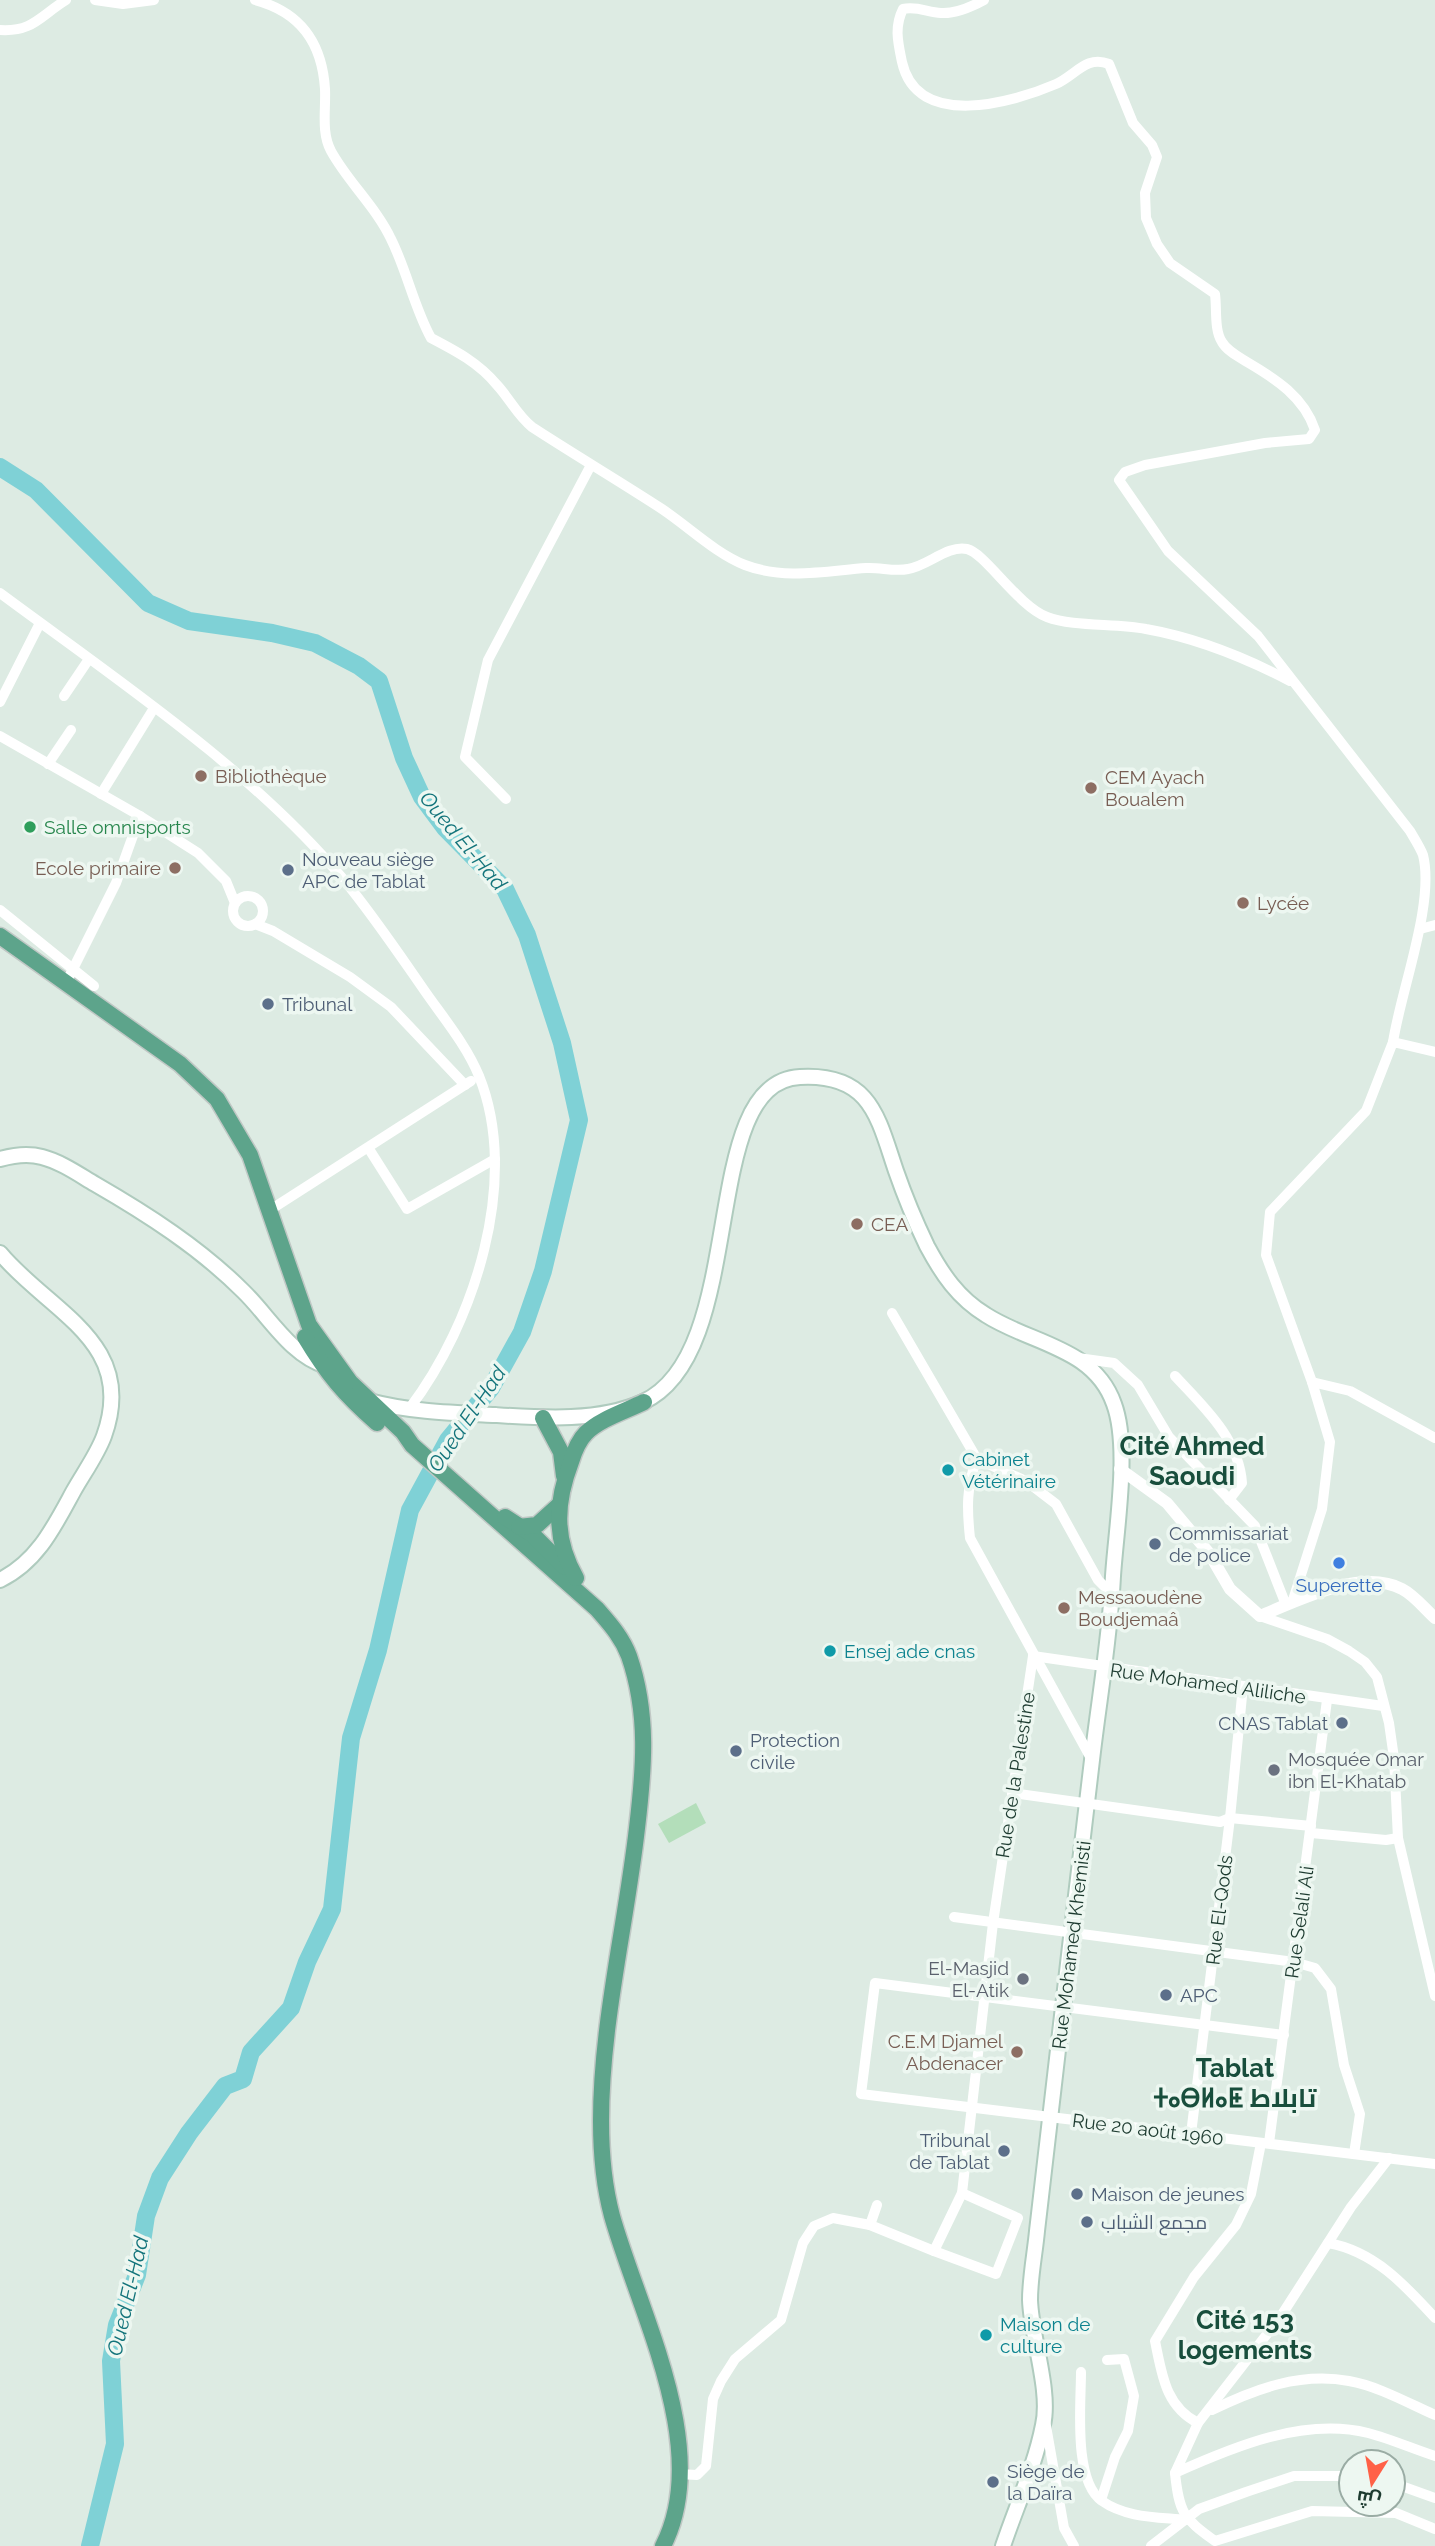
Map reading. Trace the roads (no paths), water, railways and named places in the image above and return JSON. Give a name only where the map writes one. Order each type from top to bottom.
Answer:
[{"type":"main road","points":[[0,936],[70,976],[197,1079],[225,1110],[250,1155],[309,1325],[341,1369],[369,1401],[402,1430],[412,1445]]},
{"type":"main road","points":[[168,1057],[207,1097],[233,1133],[261,1203],[291,1304],[320,1364],[340,1391],[376,1422],[412,1445],[597,1609],[618,1633],[629,1655],[641,1700],[646,1753],[608,2038],[601,2121],[603,2171],[611,2214],[671,2400],[680,2497],[663,2546]]},
{"type":"main road","points":[[597,1609],[576,1578],[560,1544],[558,1506],[565,1478],[585,1434],[643,1402],[681,1367],[705,1318],[726,1199],[748,1117],[771,1087],[787,1079],[803,1076],[844,1084],[866,1099],[876,1112],[912,1216],[953,1288],[981,1312],[1005,1327],[1078,1358]]},
{"type":"main road","points":[[0,1159],[12,1155],[42,1157],[62,1164],[124,1201],[214,1264],[245,1292],[296,1349],[320,1364],[341,1369]]},
{"type":"main road","points":[[0,1253],[85,1331],[104,1360],[112,1382],[111,1407],[103,1437],[57,1521],[40,1550],[16,1572],[0,1580]]},
{"type":"main road","name":"Rue Mohamed Khemisti","points":[[1045,2420],[1030,2299],[1105,1668],[1120,1469],[1120,1423],[1112,1396],[1097,1373],[1078,1358]]},
{"type":"main road","points":[[369,1401],[435,1412],[542,1418],[592,1414],[643,1402]]},
{"type":"main road","points":[[402,1430],[411,1418],[435,1412]]},
{"type":"main road","points":[[542,1418],[561,1452],[565,1478]]},
{"type":"main road","points":[[472,1498],[523,1527],[576,1578]]},
{"type":"main road","points":[[496,1518],[523,1527],[542,1522],[558,1506]]},
{"type":"main road","points":[[1003,2546],[1045,2420]]},
{"type":"street","points":[[0,30],[17,31],[32,26],[66,0]]},
{"type":"street","points":[[95,0],[123,4],[154,0]]},
{"type":"street","points":[[256,0],[293,16],[310,35],[323,73],[324,131],[330,150],[391,237],[430,338],[468,357],[498,385],[518,415],[532,428],[661,509],[724,555],[747,566],[790,573],[868,568],[906,570],[954,549],[969,549],[981,557],[1024,603],[1042,615],[1059,621],[1148,629],[1209,644],[1249,660],[1292,682]]},
{"type":"street","points":[[984,0],[957,12],[942,13],[914,7],[903,9],[898,20],[897,39],[905,76],[917,91],[934,102],[956,106],[1003,101],[1060,82],[1087,63],[1099,61],[1109,64],[1133,123],[1152,145],[1157,157],[1145,193],[1146,218],[1157,244],[1170,262],[1215,294],[1217,331],[1222,343],[1232,353],[1274,378],[1310,414],[1315,430],[1308,439],[1265,443],[1145,465],[1125,472],[1119,480],[1168,551],[1258,636],[1410,831],[1423,854],[1427,881],[1420,929],[1393,1042],[1366,1111],[1270,1212],[1266,1255],[1331,1442],[1322,1509],[1289,1604]]},
{"type":"street","points":[[506,799],[465,757],[477,697],[488,660],[591,464]]},
{"type":"street","points":[[0,593],[154,708],[260,796],[343,880],[392,943],[459,1041],[479,1076],[495,1159],[489,1225],[478,1271],[446,1352],[410,1409]]},
{"type":"street","points":[[0,702],[5,679],[40,623]]},
{"type":"street","points":[[64,696],[89,659]]},
{"type":"street","points":[[101,794],[154,708]]},
{"type":"street","points":[[48,764],[71,730]]},
{"type":"street","points":[[0,736],[140,816],[198,853],[226,881],[260,902],[259,920]]},
{"type":"street","points":[[70,976],[116,883],[140,816]]},
{"type":"street","points":[[226,881],[235,903],[232,912],[237,921],[245,926],[259,920]]},
{"type":"street","points":[[235,903],[247,896]]},
{"type":"street","points":[[0,910],[70,976],[94,986]]},
{"type":"street","points":[[259,920],[335,967],[384,1002],[438,1052],[465,1085]]},
{"type":"street","points":[[1420,929],[1435,925]]},
{"type":"street","points":[[1393,1042],[1435,1052]]},
{"type":"street","points":[[270,1210],[479,1076]]},
{"type":"street","points":[[369,1149],[407,1209],[495,1159]]},
{"type":"street","points":[[892,1313],[977,1459],[1026,1481],[1056,1504],[1098,1580],[1112,1594]]},
{"type":"street","points":[[1078,1358],[1114,1363],[1138,1385],[1168,1437],[1255,1526],[1289,1604]]},
{"type":"street","points":[[1175,1376],[1215,1417],[1241,1462],[1242,1483],[1229,1500]]},
{"type":"street","points":[[1312,1382],[1350,1391],[1435,1438]]},
{"type":"street","points":[[977,1459],[968,1480],[970,1538],[1092,1760]]},
{"type":"street","points":[[1120,1469],[1167,1503],[1209,1552],[1230,1589],[1260,1616],[1327,1639],[1357,1656],[1377,1677],[1383,1706],[1390,1723],[1398,1838],[1435,1996]]},
{"type":"street","points":[[1260,1616],[1334,1587],[1375,1583],[1402,1589],[1435,1618]]},
{"type":"street","name":"Rue Mohamed Aliliche","points":[[1033,1656],[1383,1706]]},
{"type":"street","name":"Rue de la Palestine","points":[[962,2193],[993,1923],[1033,1656]]},
{"type":"street","name":"Rue El-Qods","points":[[1191,2134],[1230,1818],[1243,1686]]},
{"type":"street","name":"Rue Selali Ali","points":[[1198,2423],[1177,2407],[1166,2389],[1155,2341],[1194,2277],[1236,2225],[1251,2194],[1265,2143],[1284,2035],[1327,1700]]},
{"type":"street","points":[[1012,1793],[1220,1822],[1230,1818],[1386,1840],[1398,1838]]},
{"type":"street","points":[[954,1917],[1072,1935],[1293,1962],[1315,1968],[1331,1989],[1344,2065],[1360,2114],[1353,2154]]},
{"type":"street","name":"Rue 20 août 1960","points":[[985,1997],[875,1983],[861,2094],[1435,2164]]},
{"type":"street","points":[[985,1997],[1284,2035]]},
{"type":"street","points":[[1389,2158],[1328,2243],[1281,2316],[1198,2423],[1175,2473],[1178,2502],[1186,2520],[1214,2541],[1312,2511],[1396,2513],[1435,2529]]},
{"type":"street","points":[[934,2251],[962,2193],[1038,2225]]},
{"type":"street","points":[[870,2225],[877,2204]]},
{"type":"street","points":[[679,2474],[697,2475],[706,2466],[713,2399],[721,2381],[735,2359],[781,2319],[803,2243],[814,2226],[833,2218],[870,2225],[996,2274],[1018,2218]]},
{"type":"street","points":[[1328,2243],[1348,2247],[1371,2259],[1409,2288],[1435,2318]]},
{"type":"street","points":[[1101,2500],[1115,2457],[1128,2431],[1134,2396],[1124,2359],[1107,2360]]},
{"type":"street","points":[[1081,2372],[1082,2452],[1092,2490],[1101,2500],[1129,2513],[1186,2520]]},
{"type":"street","points":[[1208,2413],[1267,2385],[1318,2379],[1355,2382],[1435,2415]]},
{"type":"street","points":[[1045,2420],[1049,2426],[1064,2528],[1074,2546]]},
{"type":"street","points":[[1175,2473],[1264,2439],[1323,2428],[1367,2433],[1435,2456]]},
{"type":"street","points":[[1151,2546],[1199,2509],[1294,2476],[1337,2476]]},
{"type":"street","points":[[1407,2488],[1435,2498]]},
{"type":"waterway","name":"Oued El-Had","points":[[0,467],[36,490],[148,603],[189,621],[272,633],[315,643],[359,666],[379,681],[404,758],[422,797],[445,828],[505,889],[527,935],[562,1043],[579,1120],[543,1271],[522,1332],[491,1388],[448,1440],[410,1510],[378,1650],[351,1738],[332,1909],[307,1962],[291,2008],[251,2052],[243,2079],[225,2086],[189,2133],[160,2178],[146,2216],[137,2275],[117,2325],[111,2361],[115,2444],[90,2546]]},
{"type":"place","name":"Bibliothèque","points":[[201,776]]},
{"type":"place","name":"CEM Ayach Boualem","points":[[1091,788]]},
{"type":"place","name":"Salle omnisports","points":[[30,827]]},
{"type":"place","name":"Ecole primaire","points":[[175,868]]},
{"type":"place","name":"Nouveau siège APC de Tablat","points":[[288,870]]},
{"type":"place","name":"Lycée","points":[[1243,903]]},
{"type":"place","name":"Tribunal","points":[[268,1004]]},
{"type":"place","name":"CEA","points":[[857,1224]]},
{"type":"place","name":"Cabinet Vétérinaire","points":[[948,1470]]},
{"type":"place","name":"Commissariat de police","points":[[1155,1544]]},
{"type":"place","name":"Superette","points":[[1339,1563]]},
{"type":"place","name":"Messaoudène Boudjemaâ","points":[[1064,1608]]},
{"type":"place","name":"Ensej ade cnas","points":[[830,1651]]},
{"type":"place","name":"CNAS Tablat","points":[[1342,1723]]},
{"type":"place","name":"Protection civile","points":[[736,1751]]},
{"type":"place","name":"Mosquée Omar ibn El-Khatab","points":[[1274,1770]]},
{"type":"place","name":"El-Masjid El-Atik","points":[[1023,1979]]},
{"type":"place","name":"APC","points":[[1166,1995]]},
{"type":"place","name":"C.E.M Djamel Abdenacer","points":[[1017,2052]]},
{"type":"place","name":"Tribunal de Tablat","points":[[1004,2151]]},
{"type":"place","name":"Maison de jeunes","points":[[1077,2194]]},
{"type":"place","name":"مجمع الشباب","points":[[1087,2222]]},
{"type":"place","name":"Maison de culture","points":[[986,2335]]},
{"type":"place","name":"Siège de la Daïra","points":[[993,2482]]},
{"type":"district","name":"Cité Ahmed Saoudi","points":[[1192,1461]]},
{"type":"district","name":"Tablat ⵜⴰⴱⵍⴰⵟ تابلاط","points":[[1235,2083]]},
{"type":"district","name":"Cité 153 logements","points":[[1245,2335]]}]
